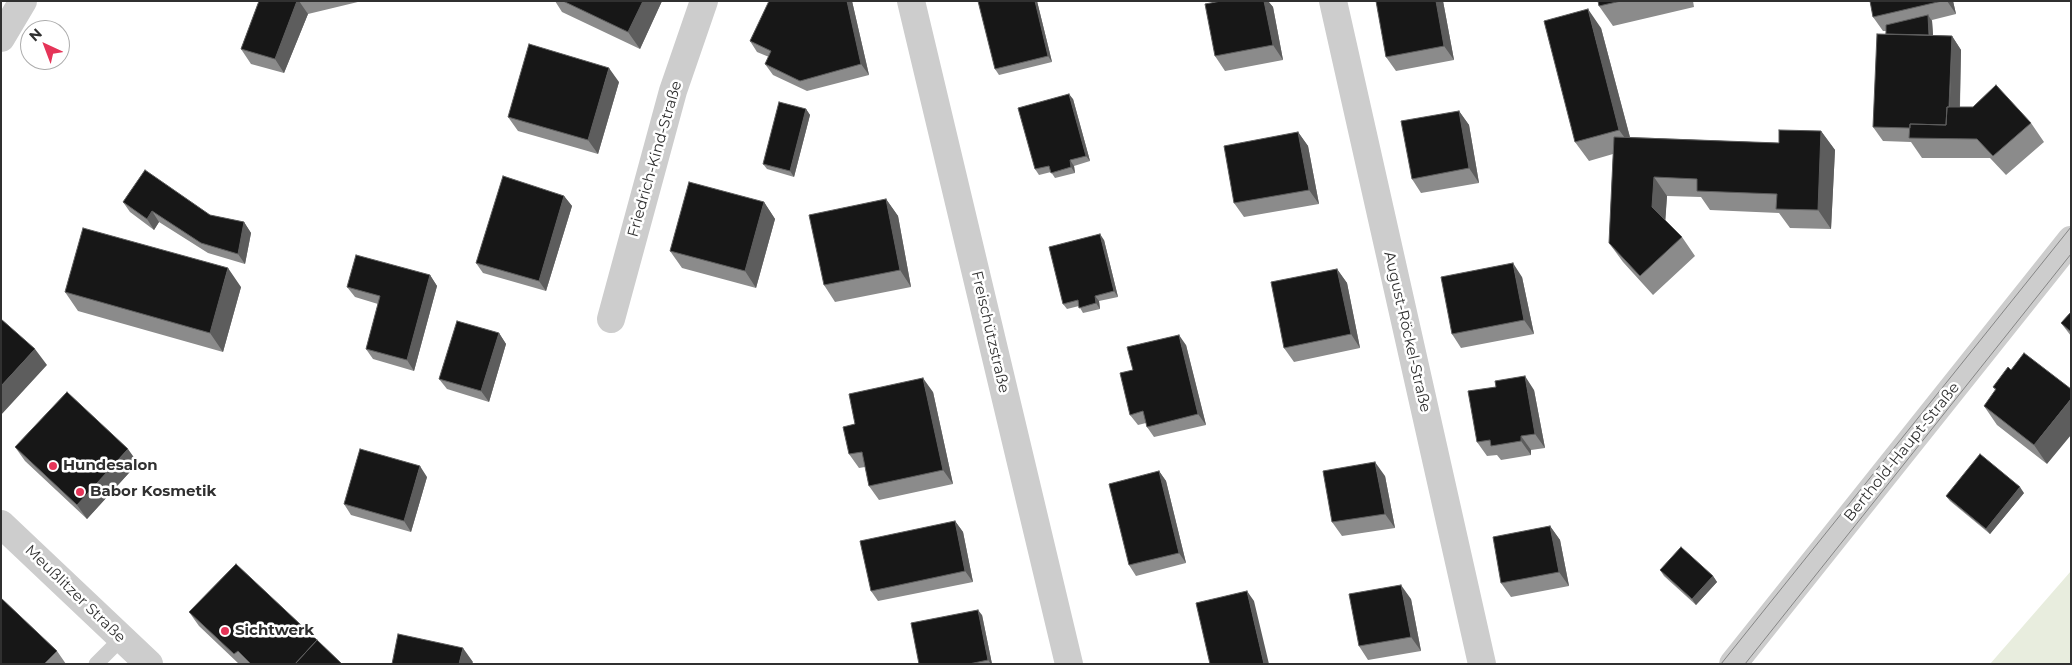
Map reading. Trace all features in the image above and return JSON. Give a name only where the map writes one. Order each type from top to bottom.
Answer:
[{"type":"street","points":[[1,38],[23,1]]},
{"type":"street","name":"Friedrich-Kind-Straße","points":[[611,319],[673,91],[704,1]]},
{"type":"street","name":"Freischützstraße","points":[[911,1],[1069,664]]},
{"type":"street","name":"August-Röckel-Straße","points":[[1332,1],[1482,664]]},
{"type":"street","name":"Berthold-Haupt-Straße","points":[[1733,664],[2071,240]]},
{"type":"street","name":"Meußlitzer Straße","points":[[1,524],[149,664]]},
{"type":"lane","points":[[96,664],[122,638]]},
{"type":"shaded area","points":[[2071,571],[2071,664],[1990,664]]},
{"type":"building","points":[[259,1],[297,1],[275,59],[241,49]]},
{"type":"building","points":[[563,1],[643,1],[628,32]]},
{"type":"building","points":[[769,1],[847,1],[861,64],[800,81],[765,64],[771,51],[750,41]]},
{"type":"building","points":[[978,1],[1035,1],[1048,56],[995,69]]},
{"type":"building","points":[[1221,1],[1264,1],[1273,45],[1215,56],[1205,4]]},
{"type":"building","points":[[1376,1],[1436,1],[1444,46],[1386,57]]},
{"type":"building","points":[[1598,1],[1621,1],[1599,6]]},
{"type":"building","points":[[1870,1],[1942,1],[1873,17]]},
{"type":"building","points":[[1588,9],[1619,130],[1575,142],[1544,21]]},
{"type":"building","points":[[1928,15],[1929,35],[1886,34],[1886,25]]},
{"type":"building","points":[[1877,34],[1952,36],[1949,107],[1947,107],[1946,125],[1910,124],[1910,128],[1873,127]]},
{"type":"building","points":[[529,44],[609,68],[588,140],[508,117]]},
{"type":"building","points":[[1996,85],[2031,123],[1993,156],[1977,139],[1909,138],[1910,124],[1946,125],[1947,107],[1973,107]]},
{"type":"building","points":[[1069,94],[1086,156],[1070,160],[1071,167],[1051,173],[1049,166],[1035,169],[1018,108]]},
{"type":"building","points":[[779,102],[806,109],[790,171],[763,164]]},
{"type":"building","points":[[1459,111],[1469,168],[1412,179],[1401,121]]},
{"type":"building","points":[[1779,130],[1821,131],[1818,210],[1776,209],[1777,194],[1697,191],[1697,179],[1654,177],[1652,207],[1682,237],[1640,276],[1609,243],[1614,137],[1779,143]]},
{"type":"building","points":[[1298,132],[1309,190],[1234,203],[1224,146]]},
{"type":"building","points":[[145,170],[210,215],[244,222],[238,254],[201,243],[152,211],[147,219],[123,202]]},
{"type":"building","points":[[503,176],[564,196],[539,281],[476,263]]},
{"type":"building","points":[[689,182],[764,202],[745,271],[670,251]]},
{"type":"building","points":[[886,199],[900,270],[824,285],[809,215]]},
{"type":"building","points":[[83,228],[228,268],[210,333],[65,292]]},
{"type":"building","points":[[1100,234],[1114,291],[1095,296],[1096,303],[1079,308],[1078,300],[1063,304],[1049,247]]},
{"type":"building","points":[[356,255],[430,275],[407,360],[366,349],[380,296],[347,287]]},
{"type":"building","points":[[1513,263],[1524,320],[1452,334],[1441,277]]},
{"type":"building","points":[[1337,269],[1351,334],[1284,348],[1271,282]]},
{"type":"building","points":[[2071,312],[2071,332],[2061,323]]},
{"type":"building","points":[[1,319],[35,349],[1,386]]},
{"type":"building","points":[[457,321],[499,333],[481,391],[439,379]]},
{"type":"building","points":[[1179,335],[1198,414],[1147,427],[1143,411],[1130,415],[1120,373],[1133,370],[1127,347]]},
{"type":"building","points":[[2024,353],[2071,389],[2071,399],[2034,445],[1984,406],[1996,389],[1993,387],[2008,367],[2011,370]]},
{"type":"building","points":[[1525,376],[1535,434],[1521,436],[1521,441],[1491,446],[1490,440],[1477,442],[1468,391],[1496,387],[1495,381]]},
{"type":"building","points":[[923,378],[943,470],[869,486],[862,452],[849,454],[843,427],[855,424],[849,394]]},
{"type":"building","points":[[67,392],[128,449],[77,505],[15,447]]},
{"type":"building","points":[[360,449],[420,466],[404,521],[344,504]]},
{"type":"building","points":[[1980,454],[2020,487],[1986,529],[1946,496]]},
{"type":"building","points":[[1375,462],[1385,514],[1332,522],[1323,471]]},
{"type":"building","points":[[1159,471],[1179,553],[1129,565],[1109,484]]},
{"type":"building","points":[[955,521],[965,571],[871,591],[860,541]]},
{"type":"building","points":[[1550,526],[1559,572],[1501,583],[1493,537]]},
{"type":"building","points":[[1681,547],[1713,576],[1692,599],[1660,570]]},
{"type":"building","points":[[236,564],[317,640],[295,664],[251,664],[238,651],[234,654],[189,612]]},
{"type":"building","points":[[1401,585],[1411,637],[1359,646],[1349,594]]},
{"type":"building","points":[[1247,591],[1264,664],[1210,664],[1196,603]]},
{"type":"building","points":[[1,598],[57,651],[44,664],[1,664]]},
{"type":"building","points":[[978,610],[988,660],[969,664],[919,664],[911,623]]},
{"type":"building","points":[[398,634],[463,648],[459,664],[392,664]]},
{"type":"building","points":[[317,640],[342,664],[295,664]]},
{"type":"tram line","points":[[1721,664],[2071,227]]},
{"type":"tram line","points":[[1745,664],[2071,254]]},
{"type":"place","name":"Hundesalon","points":[[53,466]]},
{"type":"place","name":"Babor Kosmetik","points":[[80,492]]},
{"type":"place","name":"Sichtwerk","points":[[225,631]]}]
